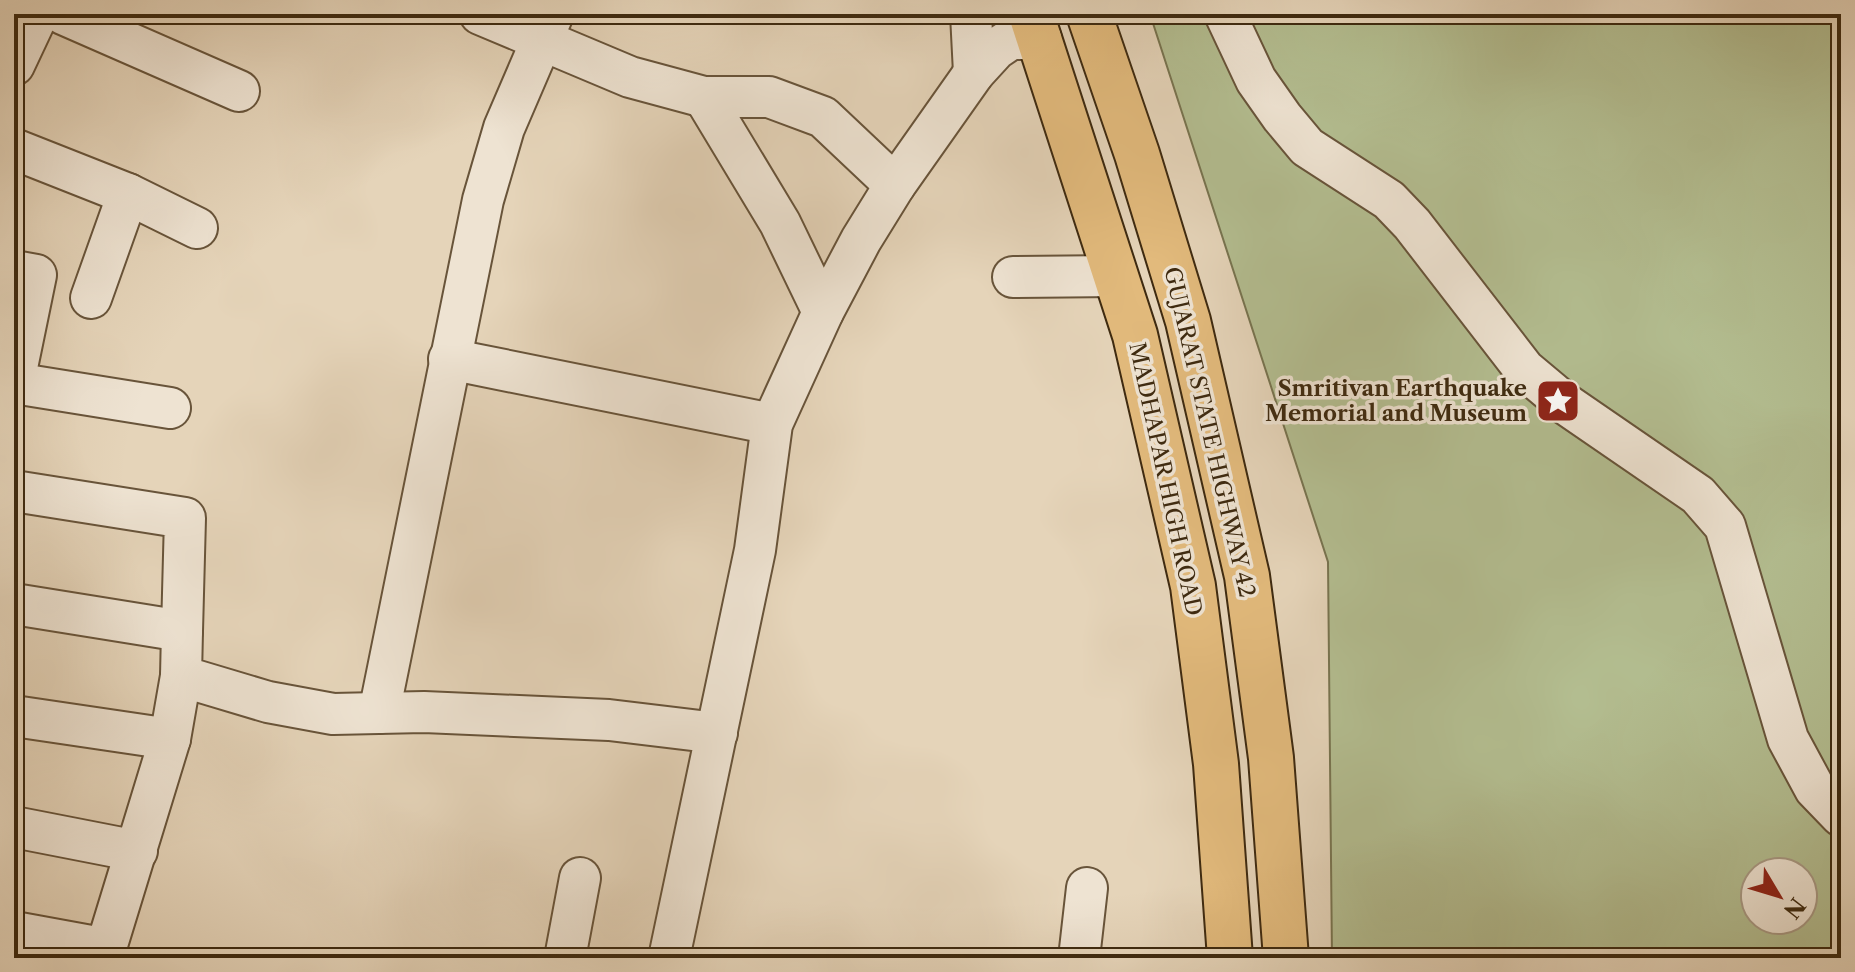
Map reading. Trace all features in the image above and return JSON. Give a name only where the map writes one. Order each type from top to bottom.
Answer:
[{"type":"main road","name":"GUJARAT STATE HIGHWAY 42","points":[[1089,14],[1137,154],[1188,321],[1247,576],[1271,758],[1286,958]]},
{"type":"main road","name":"MADHAPAR HIGH ROAD","points":[[1036,26],[1135,335],[1193,586],[1216,764],[1230,958]]},
{"type":"street","points":[[14,65],[38,14]]},
{"type":"street","points":[[63,14],[239,91]]},
{"type":"street","points":[[480,14],[549,28],[630,77],[704,97],[769,97],[823,117],[895,185]]},
{"type":"street","points":[[971,14],[974,73]]},
{"type":"street","points":[[1225,14],[1256,80],[1307,147],[1389,200],[1412,224],[1524,369],[1567,405],[1688,487],[1725,526],[1788,739],[1815,789],[1841,816]]},
{"type":"street","points":[[669,958],[755,550],[772,424],[823,312],[861,240],[895,185],[974,73],[996,49],[1036,26]]},
{"type":"street","points":[[379,713],[483,200],[500,142],[549,28]]},
{"type":"street","points":[[704,97],[780,223],[823,312]]},
{"type":"street","points":[[14,149],[128,194],[197,228]]},
{"type":"street","points":[[91,298],[128,194]]},
{"type":"street","points":[[14,271],[36,275],[14,383],[170,408]]},
{"type":"street","points":[[1013,277],[1117,276]]},
{"type":"street","points":[[449,359],[772,424]]},
{"type":"street","points":[[14,491],[185,518],[181,676],[170,739],[105,953],[14,932]]},
{"type":"street","points":[[14,604],[182,631]]},
{"type":"street","points":[[181,676],[268,702],[333,714],[609,720],[717,733]]},
{"type":"street","points":[[14,716],[170,739]]},
{"type":"street","points":[[14,827],[137,851]]},
{"type":"street","points":[[565,958],[580,878]]},
{"type":"street","points":[[1079,958],[1087,888]]},
{"type":"green space","name":"Smritivan Earthquake Memorial and Museum","points":[[1150,14],[1841,14],[1841,958],[1332,958],[1328,562]]},
{"type":"place","name":"Smritivan Earthquake Memorial and Museum","points":[[1558,401]]}]
